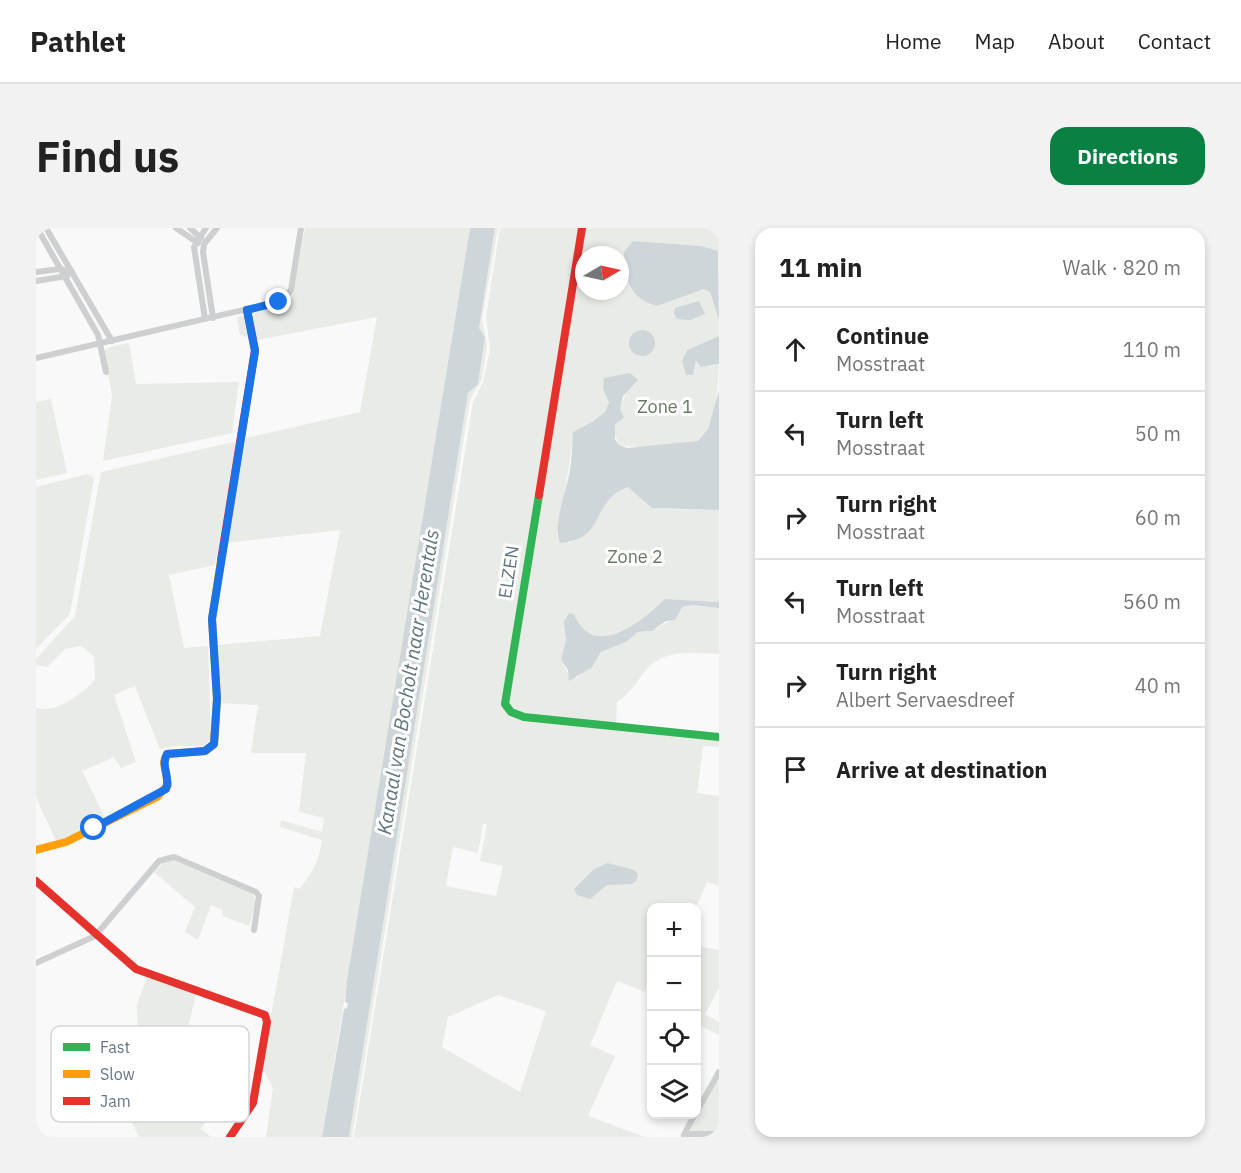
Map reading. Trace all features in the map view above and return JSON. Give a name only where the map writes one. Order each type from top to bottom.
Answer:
[{"type":"street","points":[[37,228],[98,335],[106,372]]},
{"type":"street","points":[[46,228],[112,341]]},
{"type":"street","points":[[176,228],[194,242],[204,244]]},
{"type":"street","points":[[190,228],[200,236],[204,244],[203,252],[213,318]]},
{"type":"street","points":[[194,242],[206,228]]},
{"type":"street","points":[[204,244],[218,228]]},
{"type":"street","points":[[36,358],[286,299],[291,290],[302,228]]},
{"type":"street","name":"ELZEN","points":[[582,228],[505,704],[511,712],[524,717],[719,737]]},
{"type":"street","points":[[194,242],[205,319]]},
{"type":"street","points":[[36,272],[60,269],[72,272]]},
{"type":"street","points":[[36,281],[65,278],[72,272]]},
{"type":"street","points":[[36,850],[66,842],[157,796],[168,785],[164,762],[167,754],[205,751],[214,744],[217,699],[212,619],[255,351],[247,310]]},
{"type":"street","points":[[36,963],[95,936],[159,861],[171,857],[256,892],[259,896],[254,930]]},
{"type":"street","points":[[36,881],[95,936],[145,973],[261,1012],[267,1022],[254,1102],[249,1109]]},
{"type":"street","points":[[701,1105],[719,1072]]},
{"type":"street","points":[[684,1135],[693,1119]]},
{"type":"street","points":[[230,1137],[240,1122]]},
{"type":"street","points":[[684,1135],[719,1134]]},
{"type":"green space","points":[[305,228],[470,228],[322,1137],[266,1137],[273,1088],[262,1067],[294,887],[299,889],[312,872],[322,840],[280,827],[281,820],[322,832],[324,818],[299,812],[306,753],[251,753],[258,705],[222,703],[216,645],[320,636],[340,530],[226,543],[246,438],[360,412],[377,317],[257,340],[240,335],[237,317],[280,307],[292,298]]},
{"type":"green space","points":[[495,228],[498,228],[482,319],[487,345],[482,379],[470,400],[352,1137],[349,1137],[468,393],[478,384],[485,337],[479,328]]},
{"type":"green space","points":[[500,228],[579,228],[502,706],[510,717],[519,719],[719,740],[719,747],[703,746],[697,793],[719,796],[719,886],[707,882],[698,903],[647,903],[647,983],[645,992],[617,981],[590,1045],[615,1056],[588,1116],[645,1137],[354,1137],[473,402],[483,382],[490,349],[486,317]],"holes":[[[483,824],[487,824],[480,861],[503,866],[496,896],[446,886],[453,847],[478,853]],[[498,995],[546,1011],[520,1092],[442,1047],[448,1017]]]},
{"type":"green space","name":"Zone 1","points":[[584,228],[719,228],[719,259],[718,251],[702,246],[633,241],[629,248],[629,246],[581,246]]},
{"type":"green space","name":"Zone 1","points":[[629,282],[639,296],[657,306],[704,289],[710,292],[719,320],[719,336],[687,350],[682,361],[686,375],[695,366],[696,359],[709,367],[719,364],[716,404],[708,429],[698,441],[646,448],[619,445],[613,429],[627,390],[603,389],[609,404],[605,412],[573,433],[557,536],[569,543],[581,538],[595,523],[609,499],[628,487],[644,500],[662,509],[719,510],[719,602],[665,599],[632,626],[619,633],[606,636],[594,635],[583,628],[574,614],[569,613],[565,617],[566,640],[561,660],[569,675],[577,678],[601,652],[626,642],[638,632],[652,631],[671,620],[682,607],[692,605],[719,608],[719,654],[689,653],[661,658],[645,671],[629,692],[617,702],[616,724],[523,714],[508,706],[575,285],[575,300],[629,300]]},
{"type":"green space","points":[[129,343],[136,384],[239,382],[232,433],[103,461],[112,396],[104,351],[110,347]]},
{"type":"green space","points":[[51,399],[67,473],[36,480],[36,402]]},
{"type":"green space","points":[[238,441],[215,565],[169,575],[184,648],[208,646],[211,737],[205,746],[174,746],[160,749],[135,686],[114,695],[136,762],[121,768],[114,757],[82,771],[106,820],[68,839],[56,841],[36,797],[36,708],[51,708],[68,702],[90,685],[95,680],[94,656],[81,646],[65,649],[47,667],[36,665],[36,659],[75,616],[101,472]]},
{"type":"green space","points":[[88,474],[94,478],[70,614],[36,649],[36,487]]},
{"type":"green space","points":[[172,860],[253,894],[256,902],[249,926],[222,916],[223,910],[211,905],[198,940],[185,932],[195,907],[154,872],[162,864]]},
{"type":"green space","points":[[701,947],[719,950],[719,988],[705,1014],[719,1022],[719,1035],[701,1026]]},
{"type":"green space","points":[[147,977],[196,994],[188,1026],[137,1026],[137,1005]]},
{"type":"green space","points":[[719,1078],[719,1132],[689,1133],[697,1119],[701,1119],[701,1111]]},
{"type":"green space","points":[[131,1122],[205,1122],[201,1129],[211,1137],[139,1137]]},
{"type":"water","name":"Kanaal van Bocholt naar Herentals","points":[[470,228],[495,228],[479,328],[485,337],[478,384],[468,393],[349,1137],[322,1137],[344,1009],[347,1008],[348,1003],[345,1002],[347,981]]},
{"type":"water","points":[[633,241],[702,246],[718,251],[719,320],[710,292],[704,289],[657,306],[640,298],[629,284],[629,246]]},
{"type":"water","points":[[699,301],[705,314],[690,320],[677,319],[674,314],[675,308]]},
{"type":"water","points":[[642,330],[651,334],[655,343],[651,352],[642,356],[633,352],[629,343],[633,334]]},
{"type":"water","points":[[719,336],[719,364],[701,367],[696,360],[693,375],[686,375],[682,361],[687,350]]},
{"type":"water","points":[[630,373],[638,380],[623,396],[620,410],[624,418],[615,424],[615,439],[619,445],[628,448],[698,441],[708,429],[719,391],[719,510],[652,508],[628,487],[616,493],[608,501],[585,535],[560,543],[559,517],[570,470],[573,432],[605,412],[609,403],[603,389],[604,378]]},
{"type":"water","points":[[665,599],[719,602],[719,608],[692,605],[682,607],[675,620],[666,621],[652,631],[638,632],[626,642],[601,652],[592,667],[569,681],[568,670],[561,660],[566,640],[564,621],[569,613],[574,614],[583,628],[593,635],[606,636],[631,626]]},
{"type":"water","points":[[607,863],[634,870],[638,874],[636,881],[632,884],[607,885],[590,899],[577,895],[574,889],[593,870]]},
{"type":"traffic: fast","points":[[539,495],[505,704],[511,712],[524,717],[719,737]]},
{"type":"traffic: slow","points":[[36,850],[66,842],[157,797],[168,785],[164,762],[167,754],[205,751],[214,744],[217,699],[212,619],[221,560]]},
{"type":"traffic: jam","points":[[539,495],[582,228]]},
{"type":"traffic: jam","points":[[221,560],[255,350],[247,310]]},
{"type":"traffic: jam","points":[[36,881],[136,969],[265,1015],[267,1022],[253,1103],[249,1109]]},
{"type":"traffic: jam","points":[[230,1137],[240,1122]]},
{"type":"route","points":[[94,828],[157,796],[166,789],[168,779],[164,762],[167,754],[201,752],[211,748],[214,744],[217,699],[212,619],[255,351],[247,310],[279,302]]},
{"type":"park label","name":"Zone 2","points":[[635,557]]}]
